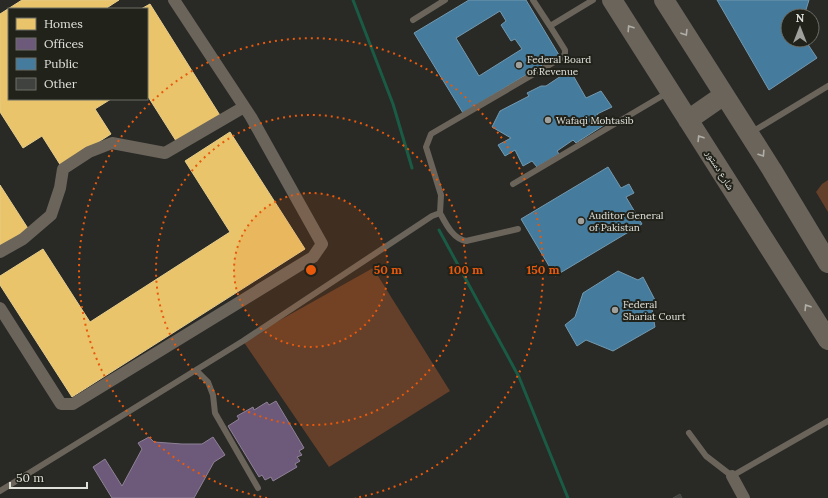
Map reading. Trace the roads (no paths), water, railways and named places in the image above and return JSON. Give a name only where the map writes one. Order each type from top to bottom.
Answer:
[{"type":"main road","name":"شارع دستور","points":[[612,0],[828,340]]},
{"type":"main road","points":[[664,0],[749,133],[828,263]]},
{"type":"main road","points":[[688,120],[724,95]]},
{"type":"street","points":[[0,308],[61,404],[73,404],[313,257],[322,244],[244,107],[174,0]]},
{"type":"street","points":[[0,252],[23,239],[51,215],[60,188],[63,169],[88,152],[112,143],[165,153],[244,107]]},
{"type":"street","points":[[732,476],[744,498]]},
{"type":"lane","points":[[413,20],[445,0]]},
{"type":"lane","points":[[518,230],[466,241],[461,240],[454,235],[440,213],[441,195],[426,147],[431,134],[563,57],[565,50],[533,0]]},
{"type":"lane","points":[[550,26],[593,0]]},
{"type":"lane","points":[[749,133],[827,90]]},
{"type":"lane","points":[[514,184],[670,91]]},
{"type":"lane","points":[[0,491],[243,341],[432,216],[440,213]]},
{"type":"lane","points":[[196,370],[208,382],[213,395],[215,413],[258,488]]},
{"type":"lane","points":[[689,433],[706,456],[732,476],[828,421]]},
{"type":"waterway","points":[[353,0],[393,104],[412,168]]},
{"type":"waterway","points":[[439,230],[519,377],[568,498]]},
{"type":"place","name":"Federal Board of Revenue","points":[[519,65]]},
{"type":"place","name":"Wafaqi Mohtasib","points":[[548,120]]},
{"type":"place","name":"Auditor General of Pakistan","points":[[581,221]]},
{"type":"place","name":"Federal Shariat Court","points":[[615,310]]}]
